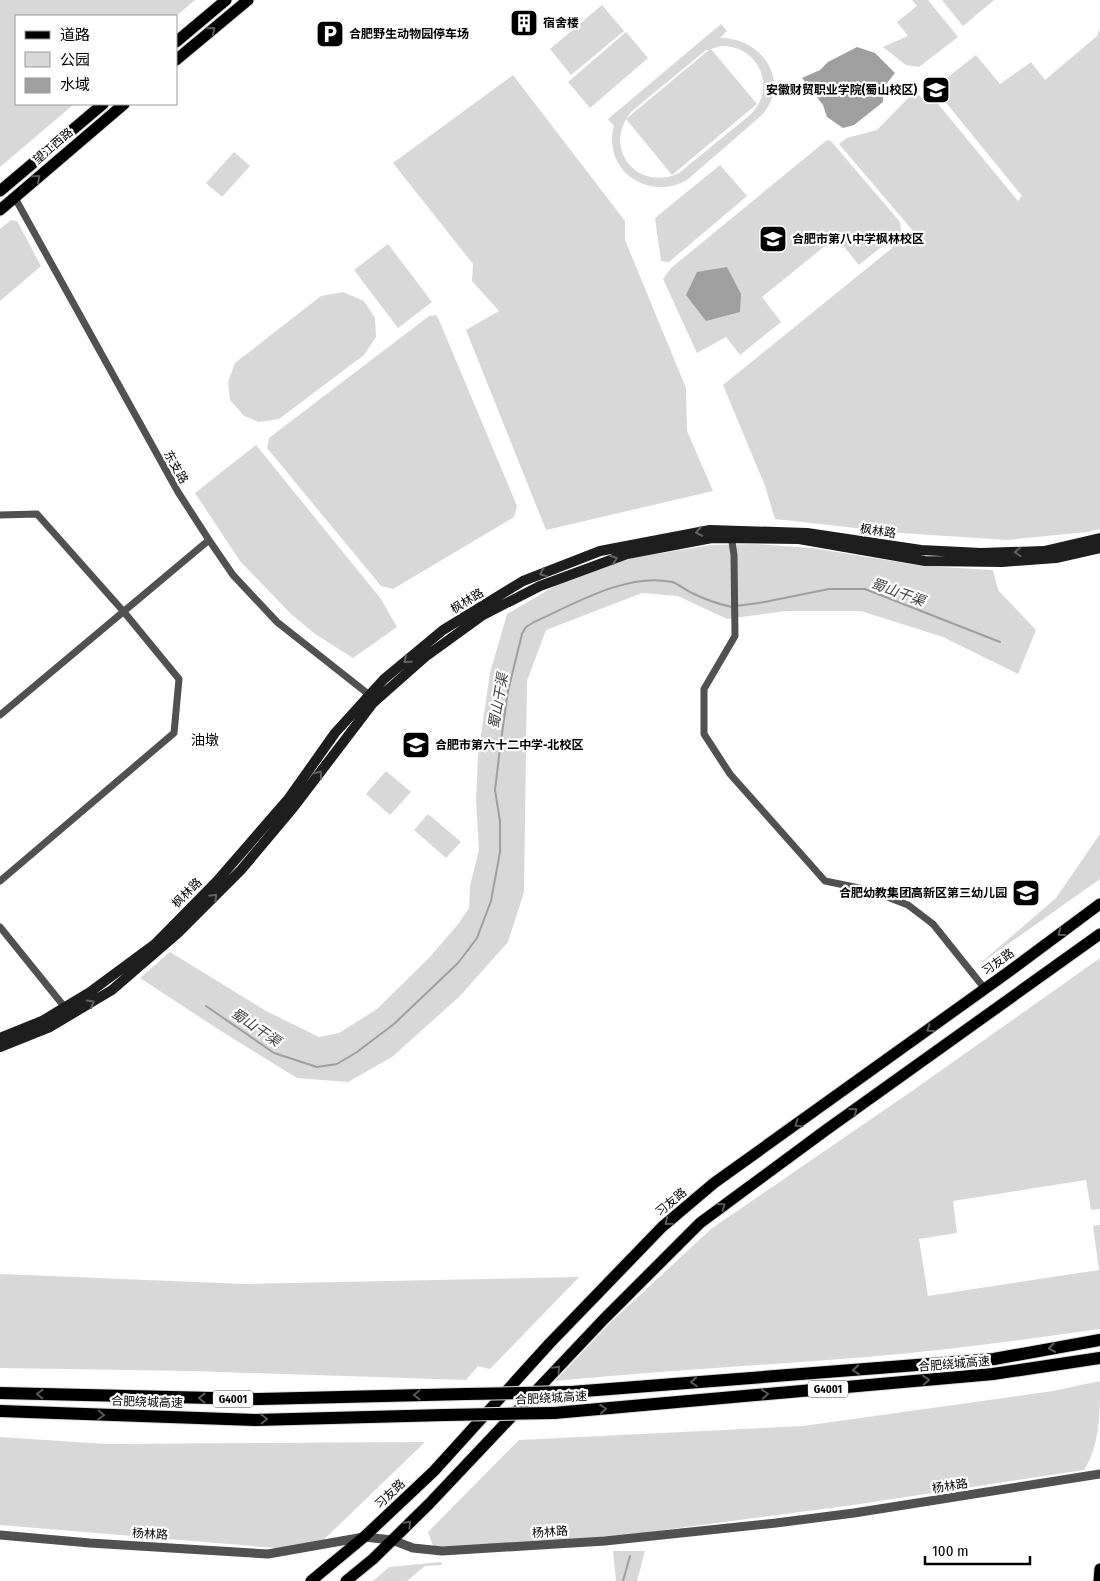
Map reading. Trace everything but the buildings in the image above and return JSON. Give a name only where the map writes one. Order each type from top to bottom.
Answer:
[{"type":"highway","name":"合肥绕城高速","points":[[0,1393],[259,1399],[571,1392],[994,1359],[1100,1340]]},
{"type":"highway","name":"合肥绕城高速","points":[[0,1412],[255,1420],[554,1413],[994,1374],[1100,1358]]},
{"type":"main road","points":[[178,40],[226,0]]},
{"type":"main road","points":[[178,58],[248,0]]},
{"type":"main road","name":"望江西路","points":[[0,190],[102,105]]},
{"type":"main road","name":"望江西路","points":[[0,210],[123,105]]},
{"type":"main road","name":"枫林路","points":[[0,1038],[68,1011],[112,990],[178,933],[241,870],[293,808],[373,698],[425,656],[483,615],[540,586],[628,554],[731,534],[807,533],[921,550],[981,553],[1044,551],[1100,538]]},
{"type":"main road","name":"枫林路","points":[[731,534],[799,539],[924,561],[1018,561],[1056,558],[1100,548]]},
{"type":"main road","name":"习友路","points":[[312,1581],[364,1537],[434,1471],[548,1344],[662,1228],[714,1183],[985,989],[1100,904]]},
{"type":"main road","points":[[346,1581],[373,1559],[429,1504],[604,1319],[700,1223],[834,1124],[1100,934]]},
{"type":"main road","name":"枫林路","points":[[0,1047],[50,1027],[68,1011]]},
{"type":"main road","points":[[1099,1581],[1100,1569]]},
{"type":"street","name":"东支路","points":[[15,198],[178,492],[208,540],[233,574],[277,622],[373,698]]},
{"type":"street","points":[[0,515],[37,514],[124,612],[179,679],[174,733],[0,881]]},
{"type":"street","points":[[731,534],[735,636],[704,688],[704,734],[730,774],[825,881],[869,890],[908,904],[933,924],[985,989]]},
{"type":"street","points":[[0,715],[208,540]]},
{"type":"street","points":[[0,926],[68,1011]]},
{"type":"street","name":"杨林路","points":[[0,1536],[268,1554],[364,1537],[392,1540],[413,1548],[442,1551],[605,1541],[854,1513],[1100,1474]]},
{"type":"green space","points":[[0,0],[195,0],[177,15],[15,15],[15,105],[73,105],[0,167]]},
{"type":"green space","points":[[912,0],[928,0],[958,37],[919,67],[906,65],[883,47],[908,36],[897,22],[917,6]]},
{"type":"green space","points":[[942,0],[994,0],[963,26]]},
{"type":"green space","points":[[602,5],[624,31],[571,75],[550,49]]},
{"type":"green space","points":[[721,24],[727,31],[720,38],[735,40],[748,45],[768,63],[773,75],[774,88],[770,102],[762,115],[687,180],[672,186],[657,187],[631,178],[615,156],[612,142],[614,126],[608,119]],"holes":[[[721,46],[734,48],[746,53],[760,70],[763,81],[763,93],[758,105],[750,115],[679,173],[663,178],[649,177],[637,171],[628,163],[622,151],[620,138],[623,125],[627,120],[672,175],[757,104],[711,49]],[[706,50],[709,50],[628,117],[632,111]]]},
{"type":"green space","points":[[1100,28],[1100,529],[1007,540],[901,533],[775,519],[765,486],[723,385],[913,231],[839,144],[847,138],[877,130],[915,91],[922,98],[929,93],[1018,201],[1022,196],[934,88],[976,55],[1000,84],[1031,62],[1045,80],[1097,36]]},
{"type":"green space","points":[[626,32],[648,58],[590,108],[568,82]]},
{"type":"green space","points":[[513,75],[625,221],[625,240],[686,388],[687,431],[713,491],[546,530],[466,330],[499,311],[472,281],[473,264],[393,163]]},
{"type":"green space","points":[[827,140],[831,141],[900,222],[901,231],[859,265],[836,237],[762,297],[781,322],[740,355],[726,337],[697,353],[663,279],[671,268]]},
{"type":"green space","points":[[234,152],[250,166],[222,197],[206,183]]},
{"type":"green space","points":[[720,165],[747,196],[669,262],[661,261],[655,218]]},
{"type":"green space","points":[[11,220],[17,221],[41,266],[0,301],[0,229]]},
{"type":"green space","points":[[388,244],[432,302],[398,328],[354,270]]},
{"type":"green space","points":[[343,292],[364,301],[375,318],[376,337],[364,355],[279,419],[259,422],[244,416],[230,400],[228,382],[235,363],[321,296]]},
{"type":"green space","points":[[436,315],[517,506],[514,517],[393,589],[381,586],[267,448],[269,438],[429,316]]},
{"type":"green space","points":[[256,445],[381,599],[397,627],[353,658],[315,634],[291,614],[240,561],[195,493]]},
{"type":"green space","points":[[756,544],[812,548],[923,566],[993,570],[998,590],[1036,630],[1018,674],[943,637],[861,611],[786,611],[727,619],[678,596],[642,593],[546,630],[527,681],[524,892],[508,942],[460,996],[392,1057],[348,1082],[297,1078],[140,978],[170,952],[266,1011],[319,1037],[339,1033],[377,1009],[429,958],[459,923],[469,908],[470,886],[479,850],[476,799],[478,756],[490,673],[507,614],[560,583],[632,558],[711,545]]},
{"type":"green space","points":[[386,771],[411,792],[390,815],[366,794]]},
{"type":"green space","points":[[428,814],[461,842],[446,858],[414,830]]},
{"type":"green space","points":[[1100,834],[1100,879],[977,966],[1056,898]]},
{"type":"green space","points":[[1100,958],[1100,1209],[1091,1210],[1086,1180],[953,1201],[957,1233],[919,1239],[928,1296],[1099,1270],[1093,1226],[1100,1225],[1100,1329],[867,1357],[555,1381],[611,1322],[711,1229],[912,1091]]},
{"type":"green space","points":[[0,1274],[245,1284],[579,1277],[490,1369],[478,1366],[466,1380],[191,1371],[0,1368]]},
{"type":"green space","points":[[1100,1381],[1098,1428],[1093,1450],[1084,1470],[853,1505],[580,1541],[454,1548],[433,1546],[428,1532],[519,1440],[803,1426],[1053,1391]]},
{"type":"green space","points":[[0,1437],[105,1444],[425,1442],[312,1551],[0,1525]]},
{"type":"green space","points":[[613,1551],[645,1551],[637,1581],[616,1581]]},
{"type":"green space","points":[[441,1562],[442,1565],[425,1566],[407,1581],[373,1581],[389,1567]]},
{"type":"water","points":[[857,47],[875,53],[895,73],[883,88],[883,102],[854,125],[843,128],[827,117],[823,105],[802,78],[820,70],[828,62]]},
{"type":"water","points":[[727,267],[741,294],[740,312],[706,321],[686,295],[697,272]]},
{"type":"waterway","name":"蜀山干渠","points":[[206,1006],[274,1053],[317,1067],[337,1064],[357,1052],[394,1024],[458,963],[477,938],[491,901],[500,852],[500,821],[495,790],[500,748],[508,691],[522,634],[526,627],[602,592],[620,586],[655,580],[672,582],[689,592],[732,607]]},
{"type":"waterway","name":"蜀山干渠","points":[[736,606],[829,589],[865,589],[1000,642]]},
{"type":"waterway","points":[[623,1581],[630,1556]]},
{"type":"place","name":"宿舍楼","points":[[524,23]]},
{"type":"place","name":"合肥野生动物园停车场","points":[[330,34]]},
{"type":"place","name":"安徽财贸职业学院(蜀山校区)","points":[[936,90]]},
{"type":"place","name":"合肥市第八中学枫林校区","points":[[773,239]]},
{"type":"place","name":"合肥市第六十二中学-北校区","points":[[416,745]]},
{"type":"place","name":"合肥幼教集团高新区第三幼儿园","points":[[1026,893]]},
{"type":"district","name":"油墩","points":[[205,740]]}]
